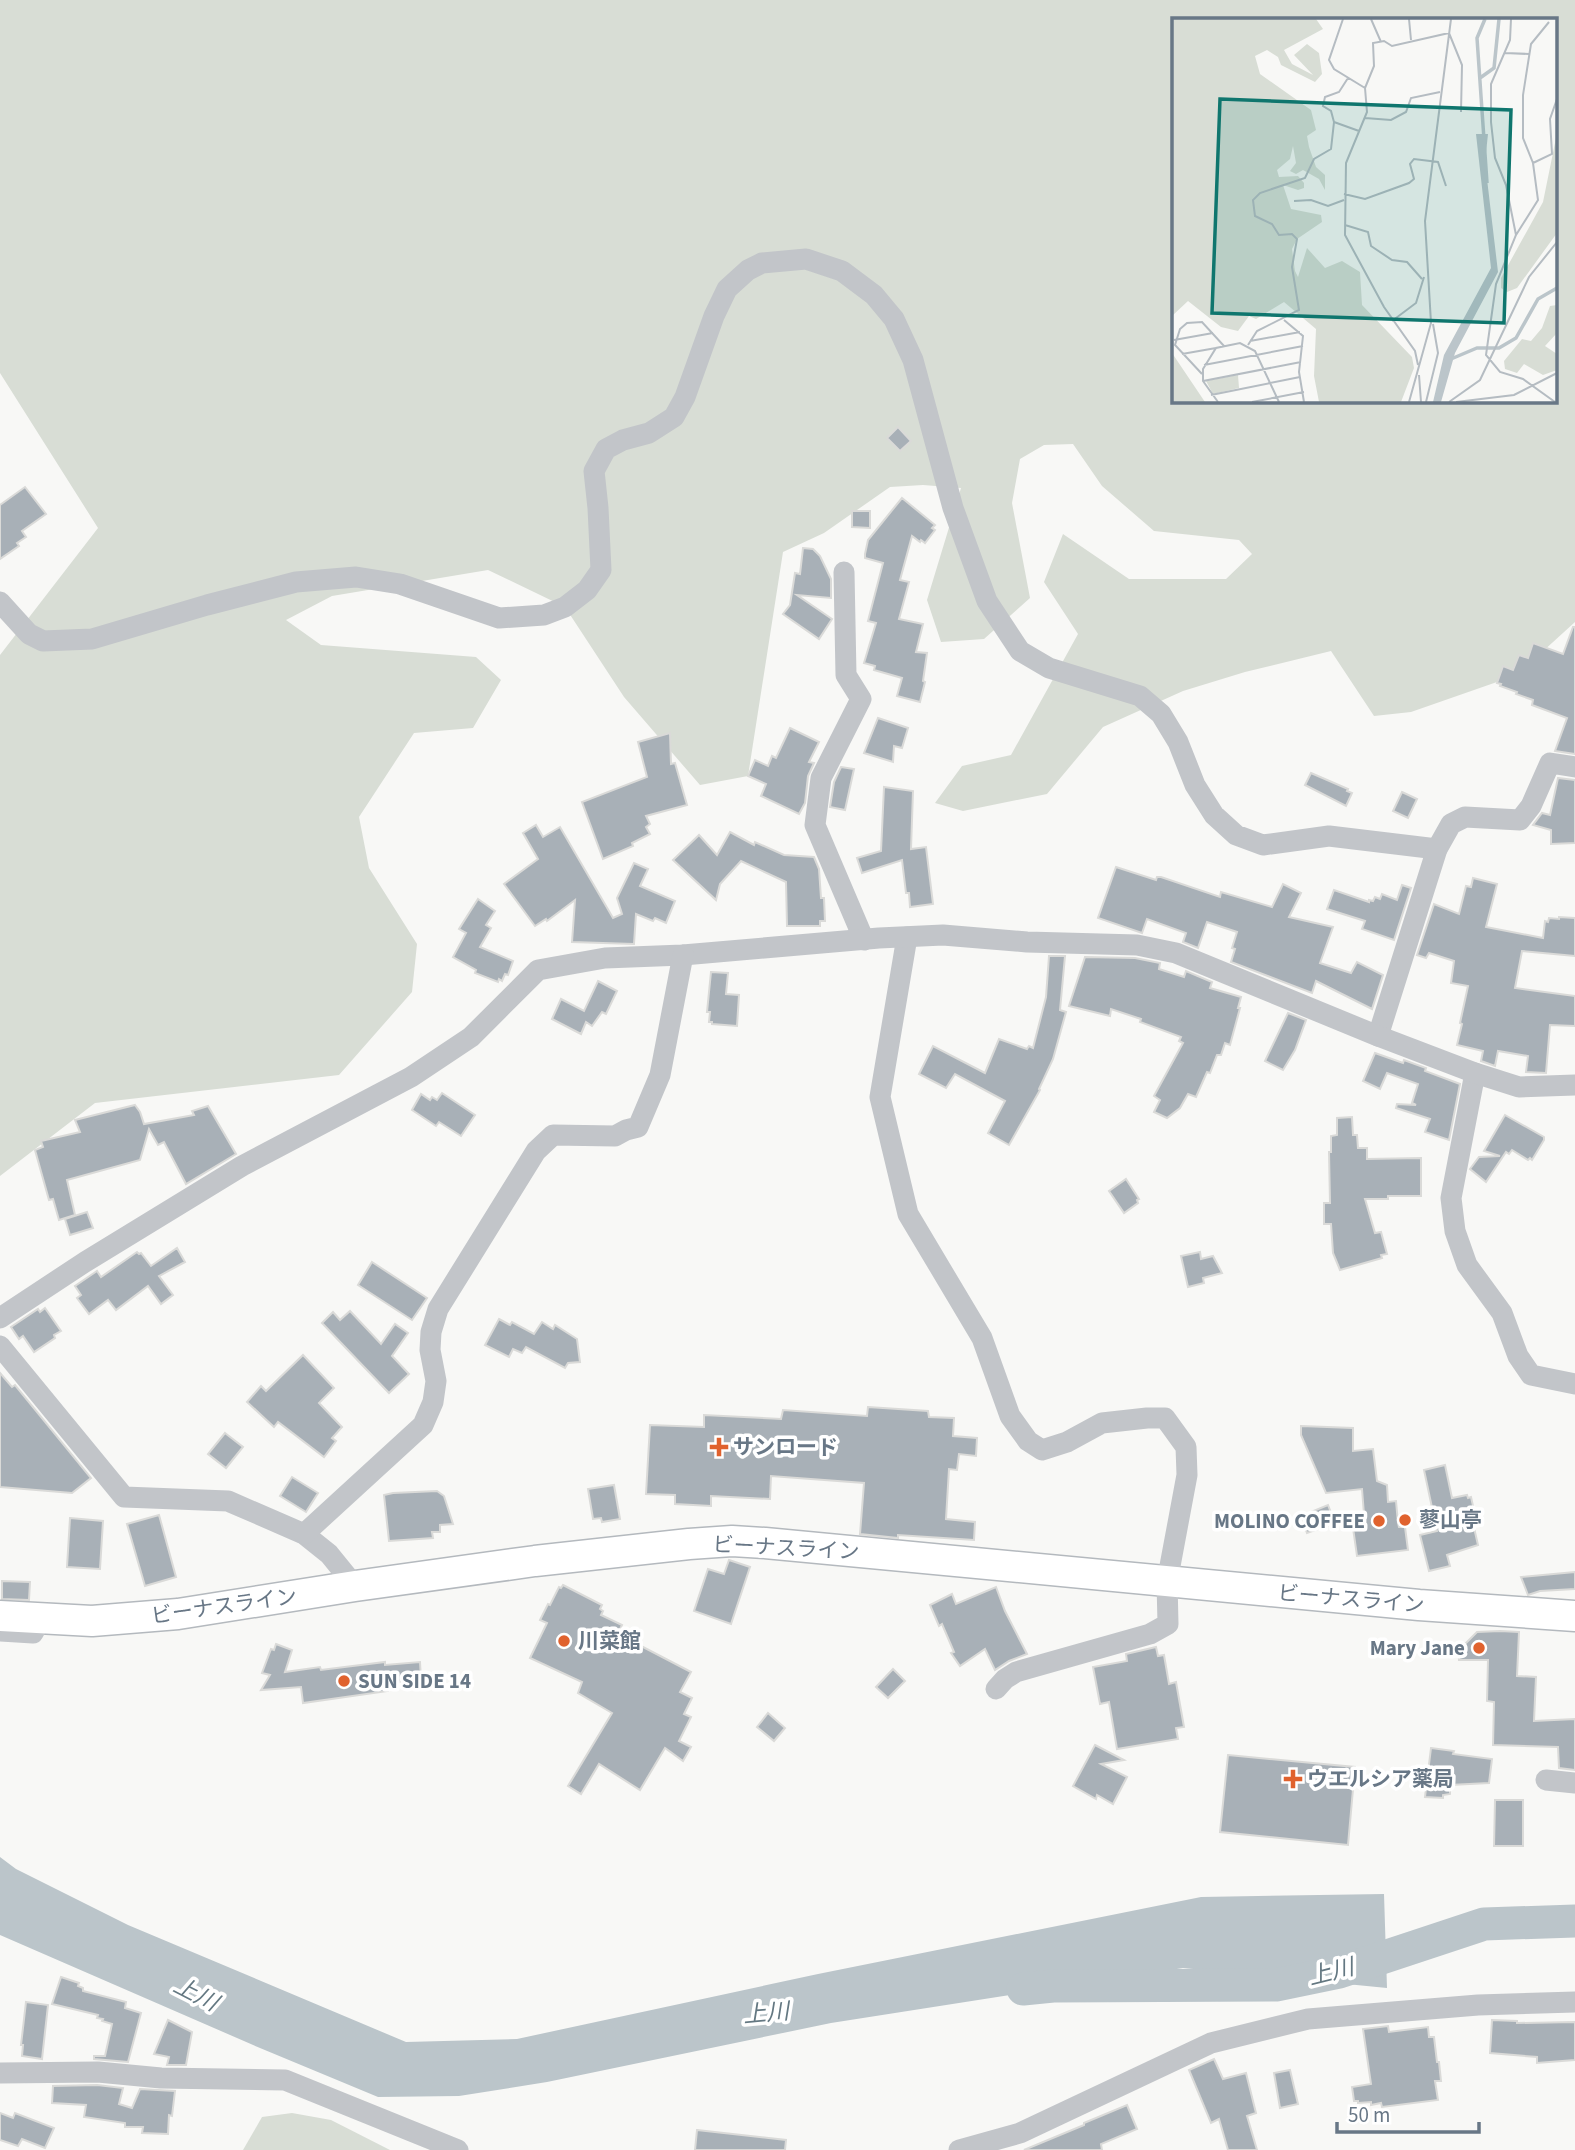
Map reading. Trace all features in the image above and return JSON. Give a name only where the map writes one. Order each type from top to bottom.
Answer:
[{"type":"main road","name":"ビーナスライン","points":[[0,1616],[92,1621],[178,1615],[535,1560],[732,1541],[1419,1605],[1575,1616]]},
{"type":"street","points":[[0,602],[29,634],[43,641],[92,639],[296,582],[356,577],[400,584],[499,618],[544,615],[565,607],[587,590],[601,570],[594,471],[606,449],[623,440],[649,433],[674,417],[685,397],[714,316],[727,289],[748,270],[762,263],[806,260],[842,271],[874,295],[894,319],[913,360],[953,508],[987,601],[1020,651],[1049,668],[1140,696],[1151,705],[1161,714],[1178,742],[1195,785],[1214,815],[1236,835],[1263,845],[1329,836],[1437,849]]},
{"type":"street","points":[[844,572],[846,675],[861,699],[821,778],[815,824],[864,940]]},
{"type":"street","points":[[1378,1036],[1437,849],[1451,824],[1465,817],[1520,820],[1531,806],[1550,763],[1575,767]]},
{"type":"street","points":[[0,1318],[85,1262],[242,1166],[411,1077],[471,1037],[538,970],[605,958],[683,955],[943,935],[1027,942],[1137,945],[1176,953],[1378,1036],[1518,1087],[1575,1084]]},
{"type":"street","points":[[907,937],[880,1097],[908,1214],[982,1338],[1010,1416],[1028,1441],[1042,1450],[1067,1443],[1102,1423],[1147,1418],[1165,1418],[1186,1447],[1187,1475],[1167,1582],[1168,1624],[1150,1633],[1016,1672],[996,1689]]},
{"type":"street","points":[[304,1534],[423,1425],[433,1402],[436,1381],[430,1350],[431,1332],[438,1309],[536,1151],[553,1135],[615,1136],[638,1127],[660,1075],[683,955]]},
{"type":"street","points":[[1475,1073],[1451,1198],[1455,1231],[1467,1265],[1503,1312],[1518,1356],[1531,1375],[1575,1384]]},
{"type":"street","points":[[0,1346],[124,1497],[228,1501],[304,1534],[329,1554],[355,1586]]},
{"type":"street","points":[[0,1631],[33,1633],[41,1619]]},
{"type":"street","points":[[1546,1780],[1575,1783]]},
{"type":"street","points":[[959,2150],[1020,2133],[1211,2043],[1308,2018],[1478,2005],[1575,2001]]},
{"type":"street","points":[[0,2073],[98,2071],[161,2078],[285,2080],[458,2150]]},
{"type":"shaded area","points":[[0,0],[1575,0],[1575,622],[1517,675],[1411,712],[1374,716],[1331,651],[1245,672],[1183,691],[1103,727],[1047,794],[963,811],[935,803],[962,766],[1011,755],[1078,634],[1044,582],[1063,534],[1129,579],[1226,579],[1252,554],[1239,540],[1154,531],[1102,486],[1073,444],[1044,445],[1020,459],[1012,503],[1030,598],[984,639],[941,642],[927,600],[961,488],[923,485],[890,487],[824,533],[783,552],[748,776],[700,785],[624,697],[565,607],[488,570],[332,596],[286,620],[321,645],[476,657],[501,680],[473,728],[414,733],[359,817],[369,868],[417,944],[412,992],[339,1075],[95,1103],[0,1176],[0,655],[98,528],[0,373]]},
{"type":"shaded area","points":[[292,2113],[331,2120],[390,2150],[243,2150],[262,2117]]},
{"type":"water","points":[[0,1857],[16,1869],[128,1925],[406,2042],[517,2039],[818,1974],[1201,1897],[1384,1894],[1387,1988],[1183,1968],[831,2023],[547,2082],[459,2096],[378,2097],[0,1935]]},
{"type":"building","points":[[898,427],[911,441],[900,451],[887,438]]},
{"type":"building","points":[[25,487],[46,514],[22,531],[26,537],[17,543],[19,546],[0,559],[0,505]]},
{"type":"building","points":[[902,498],[935,525],[932,528],[935,530],[925,543],[912,536],[900,580],[909,582],[899,619],[923,624],[916,652],[927,653],[925,682],[920,702],[897,696],[902,678],[874,670],[875,666],[864,663],[876,623],[868,621],[883,563],[865,558],[868,540]]},
{"type":"building","points":[[852,511],[870,511],[870,528],[852,527]]},
{"type":"building","points":[[803,548],[813,549],[820,556],[831,579],[831,598],[797,595],[832,619],[819,639],[783,614],[790,605],[795,573],[800,574]]},
{"type":"building","points":[[1573,627],[1575,754],[1555,751],[1567,718],[1532,705],[1533,700],[1497,683],[1503,666],[1513,670],[1519,655],[1528,658],[1533,643],[1563,654]]},
{"type":"building","points":[[878,718],[908,728],[902,748],[894,746],[893,762],[864,753]]},
{"type":"building","points":[[790,728],[819,742],[809,762],[814,763],[808,776],[805,803],[799,814],[761,796],[766,784],[748,776],[755,760],[768,766],[772,756],[776,758]]},
{"type":"building","points":[[670,733],[671,764],[675,763],[687,805],[646,816],[650,824],[646,827],[650,834],[632,843],[633,846],[603,859],[582,802],[647,777],[638,742]]},
{"type":"building","points":[[841,767],[854,769],[845,810],[830,807],[834,782]]},
{"type":"building","points":[[1311,773],[1348,789],[1347,791],[1352,793],[1346,806],[1305,785]]},
{"type":"building","points":[[1558,778],[1575,780],[1575,843],[1551,844],[1551,830],[1533,825],[1542,813],[1550,815]]},
{"type":"building","points":[[884,787],[913,791],[911,849],[926,847],[933,904],[910,907],[902,860],[862,873],[857,858],[881,851]]},
{"type":"building","points":[[1402,792],[1417,799],[1408,818],[1393,811]]},
{"type":"building","points":[[536,825],[543,837],[560,827],[613,918],[622,914],[617,898],[634,863],[648,869],[640,886],[675,901],[666,923],[636,914],[634,944],[572,942],[575,900],[547,921],[546,919],[535,926],[504,884],[538,859],[523,833]]},
{"type":"building","points":[[730,832],[754,845],[755,842],[784,855],[814,857],[819,869],[821,898],[824,898],[825,921],[820,921],[820,926],[787,926],[786,882],[741,861],[720,884],[716,900],[673,860],[699,835],[717,855]]},
{"type":"building","points":[[1116,867],[1156,880],[1161,877],[1220,897],[1221,892],[1272,907],[1283,884],[1301,893],[1289,917],[1333,927],[1320,963],[1351,973],[1357,962],[1383,975],[1372,1009],[1316,981],[1312,993],[1231,962],[1237,932],[1207,922],[1198,948],[1183,942],[1186,933],[1147,919],[1142,933],[1098,918]]},
{"type":"building","points":[[1473,878],[1497,884],[1486,927],[1543,938],[1545,921],[1548,922],[1549,918],[1575,918],[1575,956],[1522,951],[1515,988],[1575,996],[1575,1026],[1550,1025],[1546,1073],[1526,1072],[1528,1056],[1498,1051],[1495,1066],[1481,1061],[1483,1051],[1457,1045],[1468,986],[1451,983],[1454,961],[1429,953],[1426,958],[1417,955],[1434,904],[1459,914],[1466,886],[1471,887]]},
{"type":"building","points":[[1402,885],[1411,888],[1394,940],[1362,929],[1365,921],[1327,909],[1334,890],[1369,902],[1375,897],[1380,899],[1382,894],[1397,900]]},
{"type":"building","points":[[478,899],[495,911],[486,925],[491,928],[480,947],[513,961],[508,975],[505,974],[502,981],[475,973],[476,970],[453,957],[466,933],[459,929]]},
{"type":"building","points":[[1049,956],[1065,956],[1060,1010],[1066,1012],[1053,1059],[1040,1090],[1009,1145],[988,1133],[1005,1101],[955,1074],[946,1088],[919,1074],[933,1046],[985,1073],[999,1039],[1027,1049],[1029,1046],[1033,1048],[1046,997]]},
{"type":"building","points":[[1085,957],[1135,958],[1160,963],[1159,969],[1184,977],[1186,971],[1212,982],[1210,988],[1241,997],[1230,1045],[1225,1043],[1221,1055],[1217,1055],[1196,1097],[1188,1094],[1180,1108],[1167,1118],[1154,1112],[1160,1100],[1154,1096],[1183,1043],[1179,1041],[1181,1037],[1111,1009],[1110,1016],[1069,1006]]},
{"type":"building","points":[[711,972],[728,973],[726,994],[739,995],[737,1026],[709,1022],[710,1012],[707,1012]]},
{"type":"building","points":[[598,981],[617,991],[606,1014],[602,1012],[592,1026],[586,1022],[581,1034],[552,1019],[561,999],[584,1011]]},
{"type":"building","points":[[1288,1013],[1306,1020],[1295,1050],[1283,1070],[1265,1061]]},
{"type":"building","points":[[1375,1053],[1426,1068],[1425,1071],[1460,1084],[1449,1140],[1425,1132],[1430,1119],[1396,1108],[1397,1104],[1416,1105],[1412,1103],[1418,1084],[1387,1073],[1380,1089],[1363,1081]]},
{"type":"building","points":[[442,1093],[475,1115],[461,1136],[439,1122],[436,1126],[412,1110],[421,1094],[430,1100],[432,1097],[437,1100]]},
{"type":"building","points":[[135,1105],[144,1124],[194,1115],[192,1111],[208,1106],[236,1154],[186,1184],[164,1142],[158,1145],[149,1129],[140,1160],[67,1180],[75,1215],[59,1220],[53,1199],[49,1200],[35,1150],[43,1147],[41,1141],[80,1132],[75,1120]]},
{"type":"building","points":[[1505,1115],[1544,1137],[1544,1140],[1532,1160],[1512,1150],[1509,1154],[1506,1152],[1486,1182],[1470,1169],[1479,1157],[1500,1156],[1484,1151]]},
{"type":"building","points":[[1352,1117],[1353,1135],[1357,1135],[1358,1148],[1367,1148],[1367,1159],[1421,1158],[1421,1196],[1365,1199],[1375,1233],[1381,1232],[1387,1254],[1381,1255],[1382,1258],[1340,1270],[1333,1253],[1331,1224],[1324,1224],[1324,1203],[1330,1203],[1331,1136],[1337,1135],[1337,1118]]},
{"type":"building","points":[[1126,1179],[1139,1199],[1138,1203],[1124,1213],[1109,1191]]},
{"type":"building","points":[[87,1212],[93,1228],[70,1235],[65,1219]]},
{"type":"building","points":[[177,1248],[185,1262],[159,1276],[173,1295],[161,1304],[148,1286],[116,1310],[108,1300],[89,1314],[77,1298],[81,1295],[75,1286],[97,1271],[101,1277],[137,1252],[141,1253],[151,1266]]},
{"type":"building","points":[[1200,1252],[1201,1259],[1213,1256],[1222,1273],[1203,1278],[1204,1283],[1188,1287],[1181,1256]]},
{"type":"building","points":[[372,1262],[427,1298],[412,1320],[358,1285]]},
{"type":"building","points":[[45,1308],[61,1331],[34,1352],[23,1336],[19,1339],[11,1327],[38,1309],[40,1312]]},
{"type":"building","points":[[350,1311],[381,1344],[395,1324],[408,1333],[392,1356],[409,1374],[389,1393],[322,1323],[333,1312],[340,1320]]},
{"type":"building","points":[[499,1319],[510,1325],[512,1322],[534,1334],[542,1322],[553,1329],[555,1325],[577,1339],[580,1362],[568,1363],[565,1368],[526,1347],[522,1353],[513,1349],[509,1357],[485,1345]]},
{"type":"building","points":[[303,1355],[334,1388],[319,1403],[342,1427],[332,1438],[336,1441],[324,1457],[278,1422],[274,1427],[247,1402],[261,1386],[266,1391]]},
{"type":"building","points":[[0,1373],[12,1387],[15,1385],[91,1478],[72,1493],[0,1487]]},
{"type":"building","points":[[868,1407],[928,1411],[929,1417],[954,1418],[953,1436],[977,1438],[976,1456],[959,1454],[957,1470],[949,1469],[946,1519],[975,1522],[974,1540],[860,1534],[864,1483],[771,1476],[770,1499],[711,1496],[711,1506],[675,1504],[675,1495],[646,1494],[650,1425],[704,1427],[704,1415],[781,1419],[783,1410],[867,1416]]},
{"type":"building","points":[[1301,1426],[1353,1428],[1353,1451],[1373,1449],[1377,1481],[1387,1485],[1388,1502],[1396,1501],[1398,1523],[1399,1527],[1405,1527],[1408,1550],[1357,1556],[1353,1528],[1365,1527],[1362,1489],[1326,1493],[1301,1435]]},
{"type":"building","points":[[225,1433],[243,1447],[226,1468],[208,1454]]},
{"type":"building","points":[[1445,1465],[1452,1498],[1467,1495],[1468,1498],[1471,1497],[1476,1519],[1472,1519],[1478,1545],[1447,1555],[1450,1566],[1429,1571],[1420,1535],[1437,1531],[1424,1470]]},
{"type":"building","points":[[292,1477],[318,1493],[306,1512],[280,1496]]},
{"type":"building","points":[[614,1485],[620,1519],[602,1522],[601,1518],[593,1519],[588,1489]]},
{"type":"building","points":[[437,1491],[444,1496],[453,1524],[440,1525],[440,1532],[432,1532],[433,1538],[389,1541],[384,1495]]},
{"type":"building","points":[[1328,1505],[1335,1523],[1307,1533],[1301,1516]]},
{"type":"building","points":[[159,1515],[176,1577],[145,1586],[127,1524]]},
{"type":"building","points":[[70,1518],[103,1521],[100,1569],[67,1567]]},
{"type":"building","points":[[729,1560],[750,1567],[731,1624],[694,1611],[708,1569],[724,1574]]},
{"type":"building","points":[[1575,1572],[1575,1589],[1540,1591],[1528,1595],[1521,1577]]},
{"type":"building","points":[[2,1581],[30,1582],[29,1600],[2,1599]]},
{"type":"building","points":[[563,1585],[602,1605],[601,1615],[622,1625],[618,1634],[691,1672],[680,1692],[692,1698],[684,1714],[691,1717],[679,1741],[691,1747],[683,1761],[665,1748],[640,1790],[599,1764],[581,1794],[568,1786],[612,1713],[578,1693],[582,1682],[530,1658],[547,1623],[540,1620],[559,1587]]},
{"type":"building","points":[[996,1587],[1027,1654],[995,1670],[985,1649],[960,1666],[951,1653],[954,1652],[942,1624],[939,1626],[930,1605],[952,1594],[956,1604]]},
{"type":"building","points":[[1477,1632],[1519,1632],[1517,1676],[1536,1677],[1534,1721],[1575,1719],[1575,1770],[1559,1768],[1558,1747],[1493,1745],[1494,1702],[1487,1701],[1488,1660],[1459,1660],[1458,1644],[1466,1643]]},
{"type":"building","name":"SUN SIDE 14","points":[[276,1644],[292,1650],[285,1672],[385,1662],[385,1665],[420,1662],[421,1679],[387,1683],[388,1691],[303,1703],[301,1687],[261,1690],[270,1675],[262,1673],[271,1649],[274,1650]]},
{"type":"building","points":[[1156,1647],[1158,1656],[1164,1655],[1169,1684],[1176,1682],[1184,1727],[1176,1728],[1178,1739],[1117,1749],[1109,1702],[1100,1704],[1093,1667],[1127,1661],[1126,1654]]},
{"type":"building","points":[[893,1669],[905,1681],[888,1698],[876,1687]]},
{"type":"building","points":[[768,1713],[785,1728],[774,1741],[757,1727]]},
{"type":"building","points":[[1095,1745],[1124,1760],[1101,1764],[1127,1777],[1113,1804],[1097,1795],[1096,1799],[1073,1786]]},
{"type":"building","points":[[1431,1748],[1492,1759],[1489,1783],[1450,1785],[1450,1794],[1443,1795],[1443,1798],[1425,1797]]},
{"type":"building","points":[[1228,1755],[1355,1767],[1348,1845],[1220,1832]]},
{"type":"building","points":[[1495,1800],[1523,1800],[1523,1846],[1494,1846]]},
{"type":"building","points":[[61,1977],[79,1983],[78,1986],[83,1988],[83,1991],[126,2002],[125,2008],[141,2013],[128,2062],[94,2059],[94,2056],[105,2056],[112,2024],[97,2018],[98,2015],[52,2004]]},
{"type":"building","points":[[26,2002],[48,2005],[42,2059],[22,2056]]},
{"type":"building","points":[[168,2020],[192,2032],[186,2065],[167,2065],[169,2057],[154,2054]]},
{"type":"building","points":[[1492,2020],[1517,2023],[1575,2022],[1575,2060],[1537,2063],[1537,2057],[1490,2053]]},
{"type":"building","points":[[1388,2026],[1389,2032],[1428,2027],[1429,2037],[1434,2037],[1439,2062],[1441,2081],[1435,2081],[1438,2100],[1382,2107],[1381,2103],[1371,2105],[1371,2102],[1354,2101],[1352,2087],[1371,2084],[1363,2029]]},
{"type":"building","points":[[1214,2059],[1223,2079],[1246,2073],[1256,2113],[1247,2116],[1257,2150],[1228,2150],[1219,2119],[1211,2123],[1189,2070]]},
{"type":"building","points":[[1290,2070],[1298,2104],[1280,2108],[1274,2073]]},
{"type":"building","points":[[97,2085],[123,2088],[119,2104],[132,2108],[140,2089],[175,2091],[168,2134],[142,2133],[143,2127],[125,2127],[125,2123],[84,2117],[86,2105],[52,2103],[53,2086]]},
{"type":"building","points":[[1127,2105],[1137,2129],[1101,2144],[1102,2150],[1024,2150],[1084,2125]]},
{"type":"building","points":[[0,2113],[13,2118],[15,2113],[54,2128],[45,2148],[22,2139],[18,2146],[0,2140]]},
{"type":"building","points":[[697,2130],[786,2140],[785,2150],[695,2150]]},
{"type":"waterway","name":"上川","points":[[1023,1989],[1053,1986],[1276,1985],[1339,1972],[1484,1924],[1575,1921]]},
{"type":"place","name":"サンロード","points":[[719,1447]]},
{"type":"place","name":"蓼山亭","points":[[1405,1520]]},
{"type":"place","name":"MOLINO COFFEE","points":[[1379,1521]]},
{"type":"place","name":"川菜館","points":[[564,1641]]},
{"type":"place","name":"Mary Jane","points":[[1479,1648]]},
{"type":"place","name":"SUN SIDE 14","points":[[344,1681]]},
{"type":"place","name":"ウエルシア薬局","points":[[1293,1779]]}]
